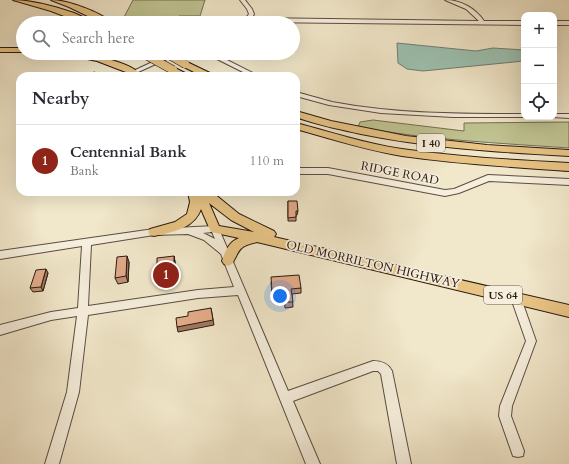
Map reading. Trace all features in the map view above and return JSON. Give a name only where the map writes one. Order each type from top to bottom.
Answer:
[{"type":"highway","points":[[17,0],[52,8],[74,16]]},
{"type":"highway","points":[[55,0],[72,5],[94,16]]},
{"type":"highway","points":[[156,60],[177,72]]},
{"type":"highway","points":[[178,60],[201,72]]},
{"type":"highway","name":"I 40","points":[[300,115],[313,120],[378,135],[460,147],[569,153]]},
{"type":"highway","name":"I 40","points":[[300,127],[350,141],[401,152],[466,160],[569,167]]},
{"type":"main road","points":[[0,50],[16,50]]},
{"type":"main road","points":[[101,60],[131,72]]},
{"type":"main road","points":[[154,232],[180,225],[190,219],[196,208],[195,196]]},
{"type":"main road","points":[[201,196],[215,229]]},
{"type":"main road","points":[[209,196],[222,209],[246,225],[269,234],[361,262]]},
{"type":"main road","name":"OLD MORRILTON HIGHWAY","points":[[215,229],[256,237],[569,311]]},
{"type":"main road","points":[[226,257],[238,243],[256,237]]},
{"type":"street","points":[[242,0],[252,12],[250,16]]},
{"type":"street","points":[[447,0],[470,8],[476,13],[483,23]]},
{"type":"street","points":[[300,22],[521,23]]},
{"type":"street","points":[[557,23],[569,23]]},
{"type":"street","points":[[140,72],[163,60]]},
{"type":"street","points":[[223,60],[248,72]]},
{"type":"street","points":[[300,95],[333,104],[378,111],[476,116],[521,116]]},
{"type":"street","points":[[557,116],[569,116]]},
{"type":"street","name":"RIDGE ROAD","points":[[300,170],[328,171],[445,194],[488,178],[569,182]]},
{"type":"street","points":[[0,255],[154,232],[215,229],[313,464]]},
{"type":"street","points":[[186,230],[197,233],[219,246],[226,257]]},
{"type":"street","points":[[52,464],[72,397],[83,312],[87,242]]},
{"type":"street","points":[[0,330],[51,316],[198,294],[242,293]]},
{"type":"street","points":[[516,298],[531,341],[506,406],[506,416],[518,451]]},
{"type":"street","points":[[285,398],[374,366],[380,366],[386,371],[404,464]]},
{"type":"shaded area","points":[[133,0],[205,0],[200,16],[125,16]]},
{"type":"shaded area","points":[[397,43],[476,51],[493,48],[521,50],[521,61],[423,71],[407,69],[398,63]]},
{"type":"shaded area","points":[[373,120],[464,131],[464,123],[569,122],[569,148],[437,138],[358,127],[360,122]]},
{"type":"building","points":[[288,201],[297,201],[298,211],[296,211],[296,217],[288,218]]},
{"type":"building","points":[[127,256],[126,276],[115,278],[117,257]]},
{"type":"building","points":[[174,256],[172,281],[161,283],[161,270],[157,271],[157,258]]},
{"type":"building","points":[[46,269],[41,287],[30,288],[36,270]]},
{"type":"building","points":[[299,275],[301,288],[291,289],[293,302],[285,302],[284,290],[272,291],[271,277]]},
{"type":"building","points":[[211,308],[213,320],[177,327],[176,318],[188,316],[188,312]]},
{"type":"place","name":"Centennial Bank","points":[[166,275]]}]
